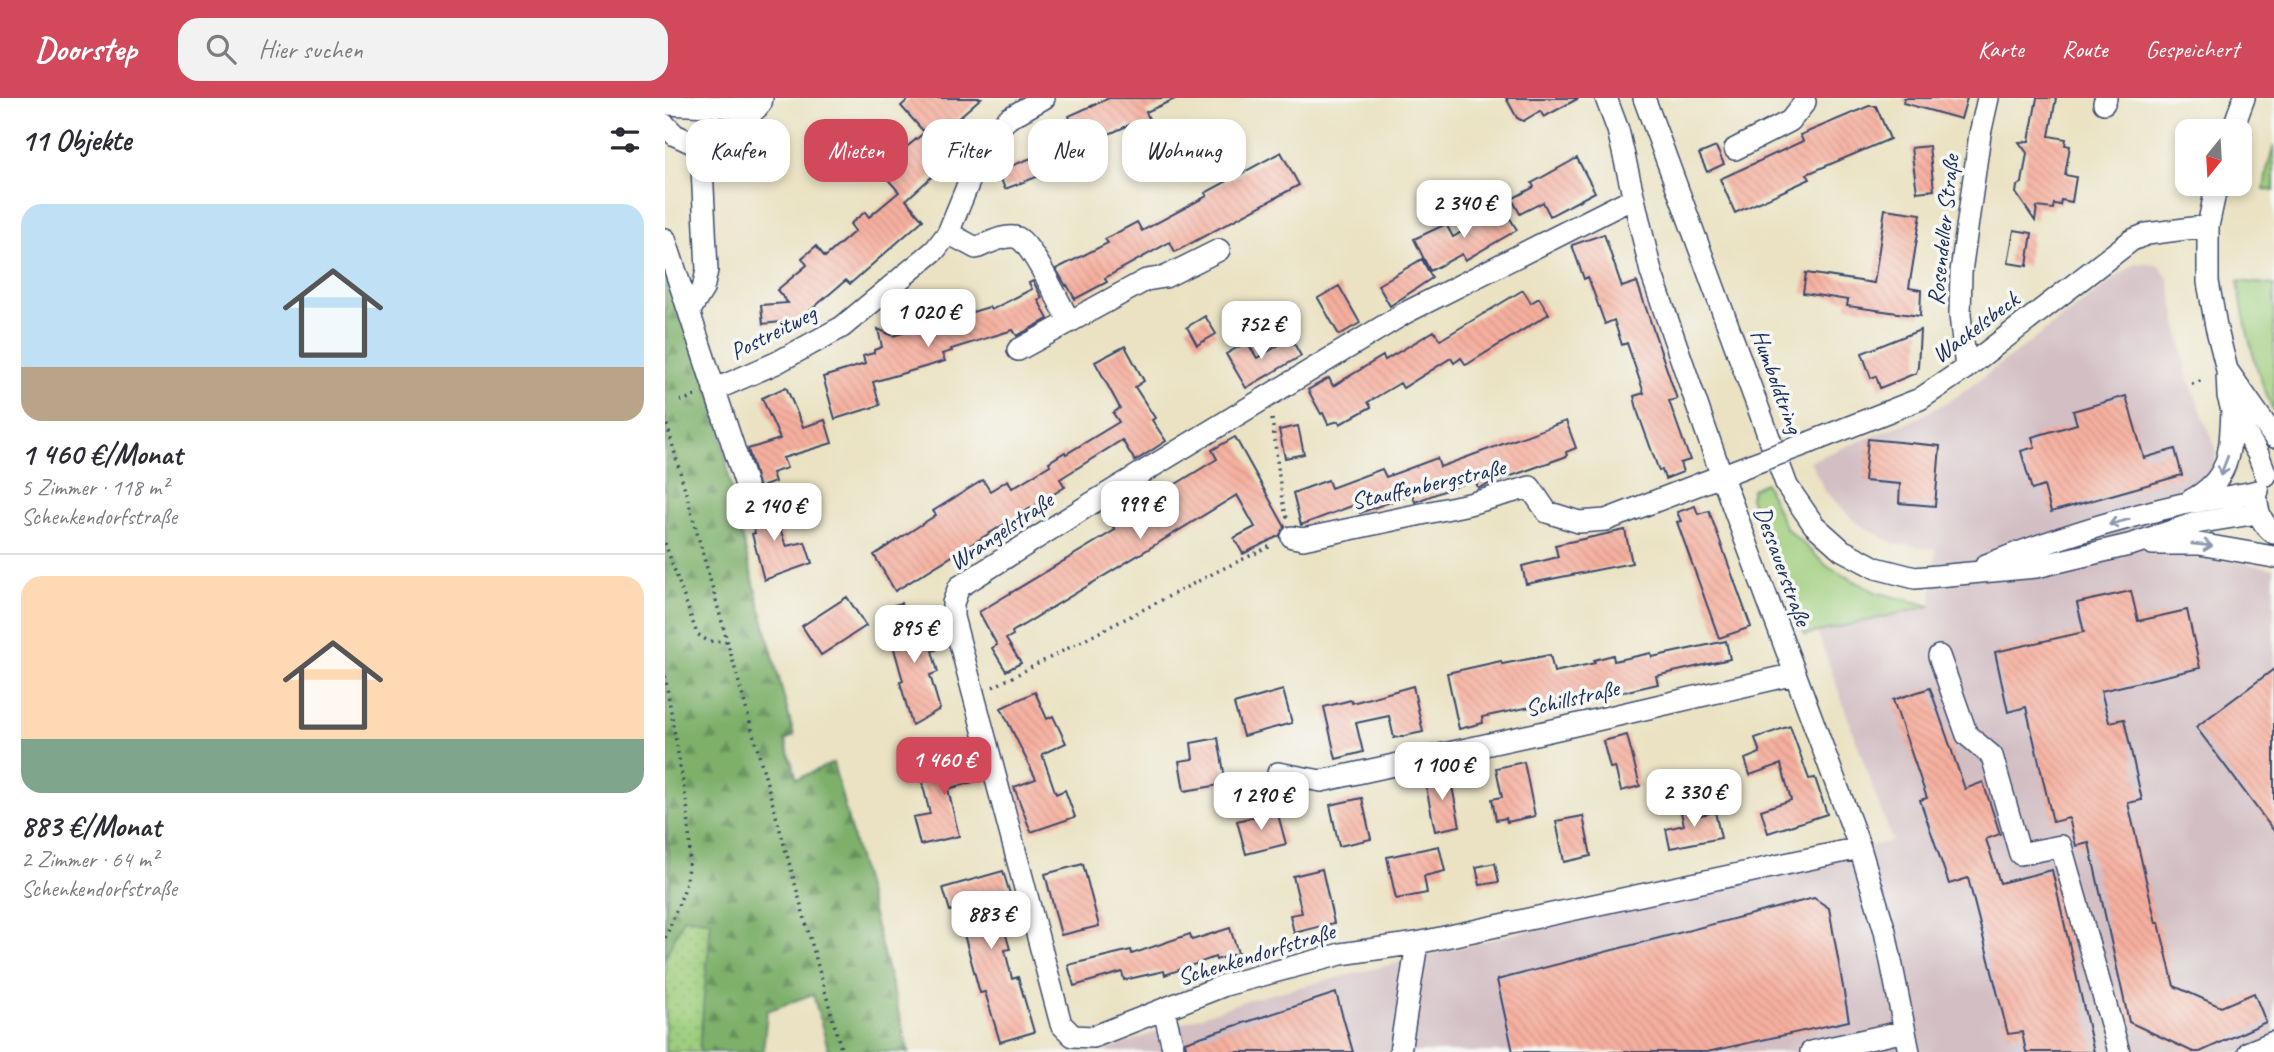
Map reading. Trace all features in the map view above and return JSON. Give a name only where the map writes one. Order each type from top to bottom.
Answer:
[{"type":"street","name":"Postreitweg","points":[[714,390],[776,363],[842,327],[935,250],[948,233],[982,150],[989,140],[1009,118],[1044,98]]},
{"type":"street","name":"Dessauerstraße","points":[[1605,98],[1618,130],[1651,272],[1722,477],[1860,848],[1885,931],[1907,1041]]},
{"type":"street","name":"Humboldtring","points":[[1644,98],[1787,486],[1814,525],[1842,550],[1877,568],[1915,578],[1961,575],[2036,567],[2133,544],[2196,523],[2258,513]]},
{"type":"street","name":"Rosendeller Straße","points":[[1966,368],[1960,314],[1961,272],[1987,98]]},
{"type":"street","points":[[2236,119],[2244,98]]},
{"type":"street","points":[[1735,149],[1790,121],[1806,99]]},
{"type":"street","points":[[665,104],[759,103]]},
{"type":"street","points":[[743,119],[759,103]]},
{"type":"street","points":[[665,125],[675,135],[686,140]]},
{"type":"street","points":[[689,312],[703,289],[707,270],[703,182]]},
{"type":"street","points":[[2214,196],[2208,226],[2209,282],[2215,326],[2227,370],[2228,396],[2232,410],[2258,454],[2266,478],[2258,513],[2267,528],[2274,533]]},
{"type":"street","name":"Wrangelstraße","points":[[953,603],[959,587],[1405,313],[1633,198]]},
{"type":"street","name":"Wackelsbeck","points":[[1722,477],[1920,399],[1966,368],[2131,240],[2147,234],[2208,226]]},
{"type":"street","points":[[948,233],[976,248],[1006,237],[1017,238],[1029,248],[1070,322]]},
{"type":"street","points":[[665,239],[746,485]]},
{"type":"street","points":[[1018,350],[1146,280],[1165,277],[1219,250]]},
{"type":"street","points":[[2227,370],[2274,437]]},
{"type":"street","points":[[2184,504],[2204,493],[2217,481],[2225,468],[2231,444],[2232,410]]},
{"type":"street","name":"Stauffenbergstraße","points":[[1292,537],[1316,537],[1469,504],[1530,487],[1546,512],[1579,522],[1606,520],[1722,477]]},
{"type":"street","name":"Humboldtring","points":[[1961,575],[2042,543],[2184,504],[2235,497],[2266,478]]},
{"type":"street","points":[[2133,544],[2199,544],[2274,556]]},
{"type":"street","name":"Schenkendorfstraße","points":[[953,603],[953,617],[973,698],[1061,1024],[1073,1036],[1093,1037],[1225,985],[1341,954],[1417,943],[1860,848]]},
{"type":"street","points":[[1939,656],[1967,735],[1992,757],[2020,854],[2061,846],[2119,1052]]},
{"type":"street","name":"Schillstraße","points":[[1278,773],[1321,781],[1795,674]]},
{"type":"street","points":[[1400,1052],[1417,943]]},
{"type":"street","points":[[1164,1010],[1174,1052]]},
{"type":"street","points":[[1811,1052],[1907,1041]]},
{"type":"street","points":[[2249,1052],[2274,1042]]},
{"type":"path","points":[[2192,384],[2203,380]]},
{"type":"path","points":[[973,698],[1216,572],[1292,537],[1282,500],[1269,395]]},
{"type":"path","points":[[665,418],[842,1052]]},
{"type":"path","points":[[665,543],[697,634],[708,641],[727,642]]},
{"type":"path","points":[[665,676],[688,812],[690,853],[685,888],[665,939]]},
{"type":"shaded area","points":[[2136,263],[2159,265],[2169,280],[2187,374],[2216,449],[2215,463],[2209,474],[2200,482],[2179,489],[2191,558],[2240,562],[2274,569],[2274,1052],[1101,1052],[1247,1000],[1892,841],[1817,631],[1931,606],[1936,549],[1895,544],[1854,521],[1825,491],[1810,461],[1918,418],[1959,395]]},
{"type":"green space","points":[[2274,146],[2274,191],[2264,189]]},
{"type":"green space","points":[[665,255],[719,419],[735,511],[794,736],[785,740],[797,779],[833,763],[909,1052],[829,1052],[813,994],[767,1011],[763,1052],[699,1052],[710,921],[684,917],[665,958],[665,913],[670,879],[665,809]]},
{"type":"green space","points":[[2238,281],[2274,285],[2274,412],[2251,348]]},
{"type":"green space","points":[[1765,483],[1785,527],[1828,567],[1875,592],[1931,606],[1805,635],[1750,498],[1752,489]]},
{"type":"green space","points":[[665,809],[670,879],[665,913]]},
{"type":"green space","points":[[684,917],[711,921],[699,1052],[665,1052],[665,958]]},
{"type":"building","points":[[910,98],[981,98],[957,119],[922,119],[922,130],[901,106]]},
{"type":"building","points":[[1109,98],[1177,98],[1146,112],[1149,119],[1122,119],[1122,128],[1108,134],[1108,119],[1070,119],[1069,116]]},
{"type":"building","points":[[1506,98],[1579,98],[1544,117],[1540,111],[1523,121],[1517,118]]},
{"type":"building","points":[[1904,98],[1967,98],[1961,119],[1903,103]]},
{"type":"building","points":[[2037,98],[2056,98],[2049,136],[2066,139],[2065,145],[2070,146],[2065,175],[2076,177],[2072,202],[2061,200],[2060,205],[2054,204],[2053,209],[2037,207],[2035,221],[2016,193],[2017,186],[2022,183],[2027,153],[2019,142],[2029,141]]},
{"type":"building","points":[[1869,106],[1876,106],[1890,139],[1807,174],[1810,179],[1735,213],[1720,179],[1803,141],[1800,135]]},
{"type":"building","points":[[922,135],[922,182],[926,182],[906,200],[923,220],[850,284],[846,280],[799,320],[763,324],[761,305],[788,303],[777,290],[807,265],[802,258],[816,246],[825,257],[855,231],[850,224],[865,212],[869,217],[899,192],[890,182],[908,182],[908,146]]},
{"type":"building","points":[[1929,146],[1934,190],[1917,192],[1911,148]]},
{"type":"building","points":[[1716,147],[1724,164],[1707,172],[1699,154]]},
{"type":"building","points":[[1281,152],[1299,185],[1175,252],[1170,242],[1105,278],[1107,282],[1075,299],[1056,269],[1108,243],[1105,239],[1137,222],[1142,231],[1207,196],[1205,193],[1225,182],[1246,182],[1246,171]]},
{"type":"building","points":[[1577,158],[1595,192],[1550,216],[1543,202],[1520,214],[1512,199],[1534,187],[1532,183]]},
{"type":"building","points":[[1028,159],[1028,180],[1005,189],[1002,182],[1014,182],[1014,165]]},
{"type":"building","points":[[1503,207],[1517,230],[1465,260],[1462,254],[1430,271],[1414,239],[1446,224],[1453,237]]},
{"type":"building","points":[[1885,209],[1921,214],[1909,288],[1921,290],[1920,316],[1847,306],[1848,300],[1803,293],[1806,273],[1874,283]]},
{"type":"building","points":[[2014,230],[2032,233],[2027,266],[2008,263]]},
{"type":"building","points":[[1604,234],[1622,287],[1637,282],[1677,399],[1669,401],[1690,460],[1680,463],[1683,472],[1665,479],[1662,470],[1659,471],[1638,413],[1634,396],[1644,393],[1627,343],[1622,345],[1614,320],[1605,324],[1588,277],[1584,279],[1572,245]]},
{"type":"building","points":[[1422,259],[1432,278],[1390,306],[1378,285]]},
{"type":"building","points":[[1033,281],[1042,298],[1038,300],[1048,319],[1017,336],[1013,330],[951,349],[952,351],[942,354],[945,361],[873,382],[880,405],[835,419],[823,377],[865,364],[863,356],[882,347],[878,329],[893,336],[989,307],[991,310],[1032,289],[1029,283]]},
{"type":"building","points":[[1339,286],[1360,323],[1339,335],[1318,298]]},
{"type":"building","points":[[1523,290],[1531,303],[1539,298],[1549,314],[1466,365],[1461,358],[1454,363],[1451,358],[1403,388],[1400,383],[1368,402],[1371,407],[1340,424],[1339,421],[1328,424],[1308,390],[1329,378],[1333,386],[1383,356],[1385,360],[1434,331],[1440,340]]},
{"type":"building","points":[[1205,316],[1216,334],[1197,345],[1187,327]]},
{"type":"building","points":[[1920,330],[1916,373],[1880,388],[1876,376],[1871,378],[1862,353]]},
{"type":"building","points":[[1291,338],[1301,356],[1246,388],[1226,354],[1247,342],[1257,358]]},
{"type":"building","points":[[1125,346],[1144,381],[1135,387],[1166,441],[1135,461],[1122,440],[1060,479],[1065,487],[895,591],[874,555],[936,515],[933,511],[983,480],[990,491],[1008,480],[1012,488],[1050,465],[1049,462],[1065,452],[1066,454],[1119,422],[1113,413],[1120,408],[1095,362]]},
{"type":"building","points":[[786,387],[803,427],[825,420],[832,443],[783,458],[787,468],[772,473],[775,482],[759,488],[748,449],[780,439],[762,398]]},
{"type":"building","points":[[2126,396],[2144,458],[2175,449],[2182,475],[2051,512],[2044,486],[2032,490],[2021,451],[2035,447],[2032,437],[2077,424],[2073,411]]},
{"type":"building","points":[[1566,421],[1576,448],[1566,452],[1567,456],[1478,488],[1475,479],[1415,502],[1412,494],[1360,513],[1357,504],[1301,525],[1293,493],[1328,480],[1331,488],[1382,469],[1386,477],[1437,458],[1440,467]]},
{"type":"building","points":[[1298,426],[1304,454],[1285,458],[1279,430]]},
{"type":"building","points":[[1235,437],[1285,527],[1279,536],[1243,554],[1234,538],[1255,527],[1237,495],[1012,632],[1013,635],[1006,639],[1021,663],[1006,671],[992,648],[997,645],[979,612],[1115,530],[1113,527],[1123,521],[1120,518],[1217,459],[1212,450]]},
{"type":"building","points":[[1868,439],[1940,446],[1935,506],[1899,503],[1900,484],[1864,481]]},
{"type":"building","points":[[769,498],[786,546],[805,542],[812,563],[764,580],[752,534],[755,533],[746,506]]},
{"type":"building","points":[[1695,506],[1698,514],[1709,511],[1751,627],[1719,638],[1677,522],[1681,521],[1677,512]]},
{"type":"building","points":[[1625,530],[1632,563],[1526,584],[1522,566],[1558,557],[1555,545]]},
{"type":"building","points":[[2131,591],[2138,621],[2187,610],[2200,668],[2101,691],[2109,722],[2124,719],[2142,800],[2128,803],[2174,986],[2221,1007],[2254,993],[2266,1022],[2200,1052],[2193,1052],[2129,1022],[2089,843],[2076,846],[2069,818],[2053,822],[2026,707],[2008,712],[1995,652],[2084,632],[2077,603]]},
{"type":"building","points":[[847,597],[866,626],[821,655],[802,626]]},
{"type":"building","points":[[901,603],[913,639],[932,634],[936,650],[932,651],[938,672],[930,675],[940,709],[912,725],[883,609]]},
{"type":"building","points":[[1726,641],[1730,659],[1656,676],[1658,684],[1561,706],[1560,701],[1482,717],[1483,723],[1459,729],[1447,673],[1501,661],[1502,664],[1550,655],[1554,672],[1595,663],[1594,660],[1613,655],[1614,661],[1651,653],[1652,657]]},
{"type":"building","points":[[2274,669],[2274,831],[2196,727]]},
{"type":"building","points":[[1413,686],[1423,732],[1394,738],[1389,716],[1356,723],[1363,752],[1336,759],[1324,707],[1351,700],[1352,703]]},
{"type":"building","points":[[1930,688],[1965,789],[1983,782],[2000,834],[1986,839],[2000,883],[2052,870],[2094,1052],[2026,1052],[2022,1032],[2008,1034],[1968,878],[1949,884],[1920,800],[1927,798],[1893,700]]},
{"type":"building","points":[[1283,690],[1292,723],[1243,736],[1234,704]]},
{"type":"building","points":[[1035,692],[1047,719],[1053,716],[1066,743],[1042,754],[1056,794],[1065,790],[1075,817],[1031,832],[1014,787],[1036,779],[1001,708]]},
{"type":"building","points":[[1790,726],[1809,779],[1815,778],[1827,814],[1768,833],[1761,810],[1791,800],[1781,764],[1750,775],[1745,759],[1760,753],[1755,738]]},
{"type":"building","points":[[1627,735],[1640,786],[1621,791],[1615,767],[1610,768],[1603,741]]},
{"type":"building","points":[[1218,738],[1226,784],[1184,791],[1179,761],[1193,759],[1191,743]]},
{"type":"building","points":[[976,754],[983,779],[948,789],[959,836],[920,845],[913,817],[930,814],[919,770]]},
{"type":"building","points":[[1524,762],[1535,816],[1507,822],[1506,818],[1496,820],[1492,799],[1502,797],[1496,768]]},
{"type":"building","points":[[1449,772],[1460,826],[1435,831],[1424,777]]},
{"type":"building","points":[[1362,798],[1371,839],[1339,846],[1330,805]]},
{"type":"building","points":[[1700,808],[1701,815],[1715,812],[1721,838],[1670,848],[1666,829],[1684,825],[1681,812]]},
{"type":"building","points":[[1277,811],[1286,844],[1246,854],[1237,821]]},
{"type":"building","points":[[1583,816],[1591,856],[1564,862],[1556,821]]},
{"type":"building","points":[[1439,846],[1445,871],[1424,876],[1427,893],[1396,899],[1387,857]]},
{"type":"building","points":[[1495,863],[1499,882],[1480,885],[1476,867]]},
{"type":"building","points":[[1083,864],[1099,926],[1061,935],[1045,874]]},
{"type":"building","points":[[1322,869],[1334,923],[1294,933],[1290,915],[1302,913],[1293,876]]},
{"type":"building","points":[[1003,871],[1010,894],[995,898],[1010,949],[1005,950],[1012,979],[1018,977],[1034,1032],[1000,1042],[985,992],[980,993],[957,909],[950,911],[943,888]]},
{"type":"building","points":[[1814,898],[1829,908],[1849,1021],[1707,1052],[1513,1052],[1497,980]]},
{"type":"building","points":[[1230,928],[1238,953],[1216,960],[1215,957],[1165,975],[1164,971],[1124,980],[1122,972],[1074,986],[1068,965],[1131,950],[1132,954],[1190,934],[1192,940]]},
{"type":"building","points":[[1336,993],[1353,1052],[1187,1052],[1185,1042]]}]
